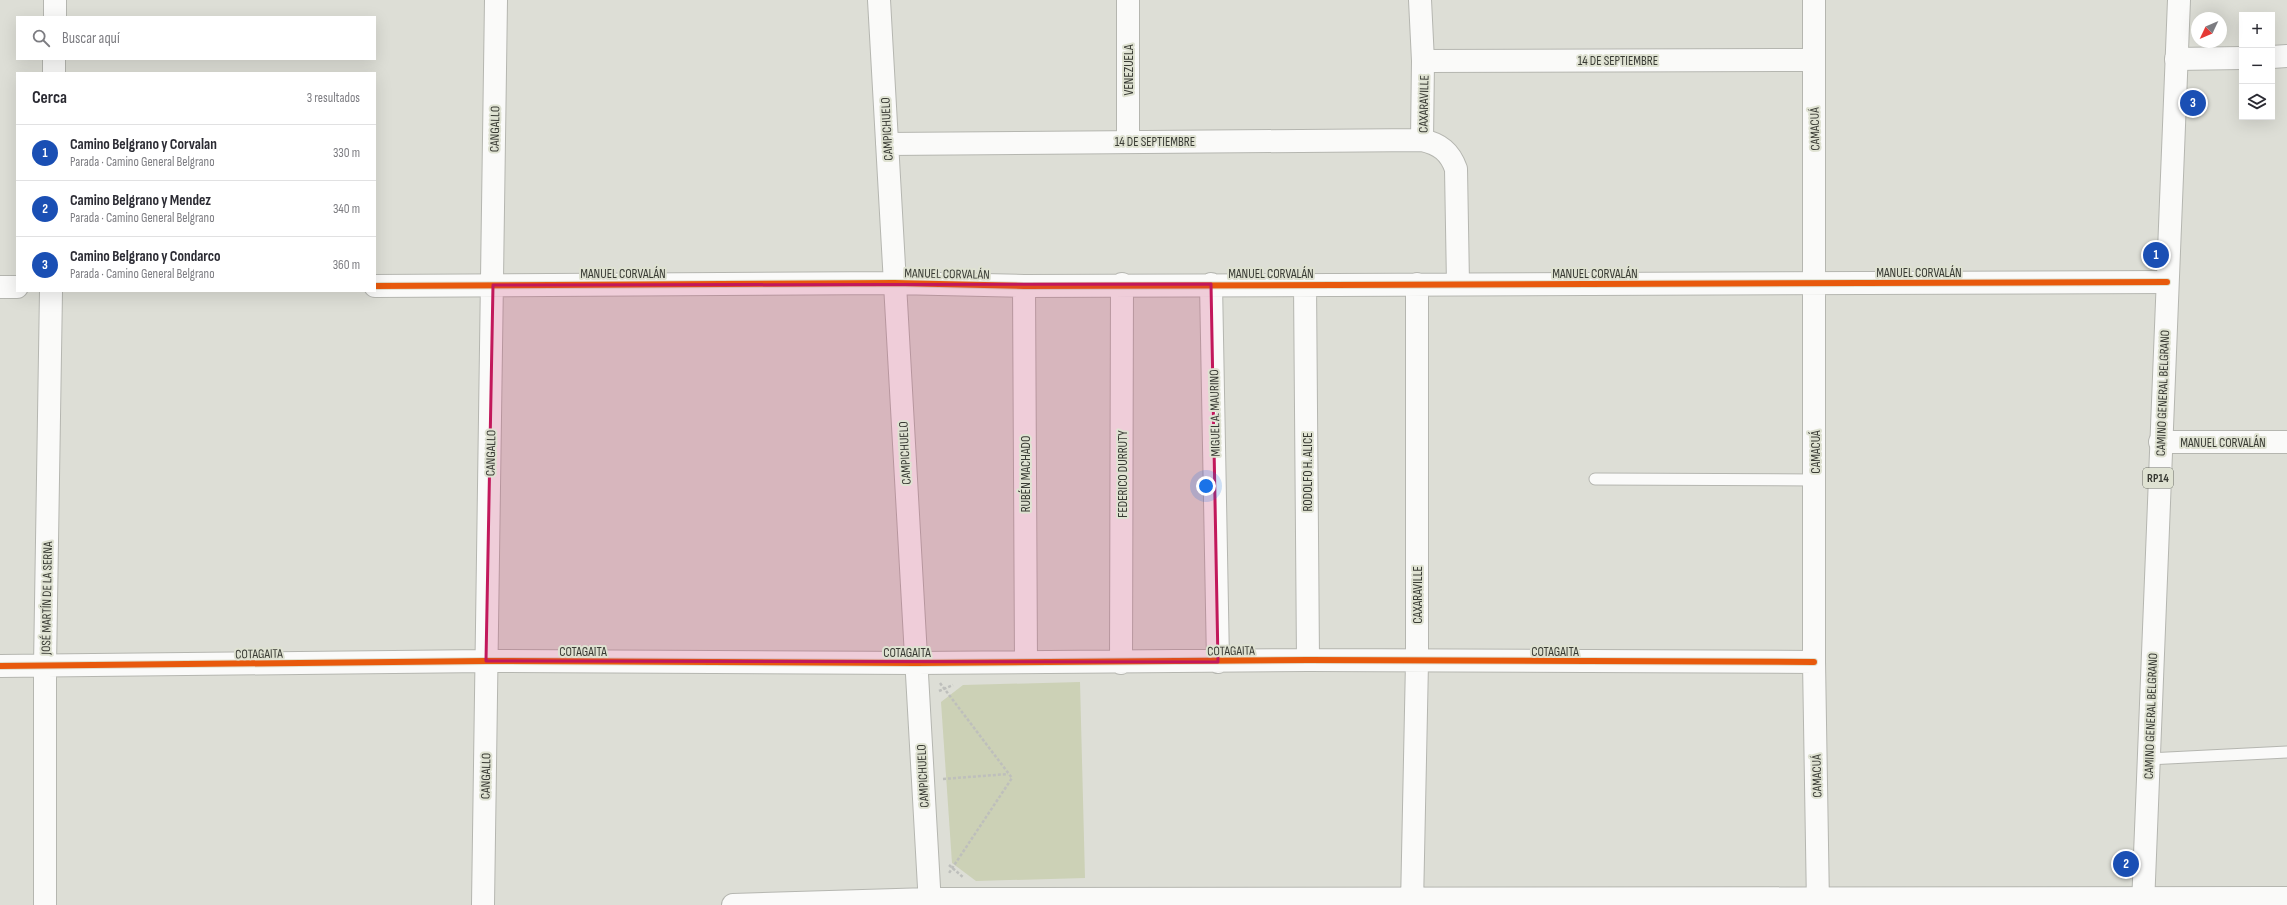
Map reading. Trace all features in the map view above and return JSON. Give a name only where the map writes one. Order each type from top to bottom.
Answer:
[{"type":"street","points":[[55,0],[55,16]]},
{"type":"street","name":"CANGALLO","points":[[484,905],[486,661],[493,285],[496,0]]},
{"type":"street","name":"CAMPICHUELO","points":[[879,0],[929,895]]},
{"type":"street","name":"VENEZUELA","points":[[1128,0],[1128,141]]},
{"type":"street","name":"CAXARAVILLE","points":[[1420,0],[1423,60],[1422,140],[1434,142],[1444,148],[1452,159],[1456,169],[1458,284]]},
{"type":"street","name":"CAMACUÁ","points":[[1814,0],[1814,662],[1818,902]]},
{"type":"street","name":"CAMINO GENERAL BELGRANO","points":[[2143,901],[2160,442],[2179,0]]},
{"type":"street","points":[[2275,57],[2287,56]]},
{"type":"street","points":[[2176,59],[2239,58]]},
{"type":"street","points":[[54,60],[54,72]]},
{"type":"street","name":"14 DE SEPTIEMBRE","points":[[1423,60],[1813,60]]},
{"type":"street","name":"14 DE SEPTIEMBRE","points":[[887,144],[1422,140]]},
{"type":"street","name":"MANUEL CORVALÁN","points":[[376,286],[894,283],[1024,286],[1305,283],[2167,282]]},
{"type":"street","name":"RODOLFO H. ALICE","points":[[1305,283],[1308,660]]},
{"type":"street","name":"FEDERICO DURRUTY","points":[[1121,663],[1122,284]]},
{"type":"street","name":"MIGUEL A. MAURINO","points":[[1211,284],[1218,662]]},
{"type":"street","name":"CAXARAVILLE","points":[[1412,901],[1417,662],[1417,284]]},
{"type":"street","name":"RUBÉN MACHADO","points":[[1024,286],[1026,662]]},
{"type":"street","points":[[0,287],[16,287]]},
{"type":"street","name":"JOSÉ MARTÍN DE LA SERNA","points":[[44,905],[45,666],[51,292]]},
{"type":"street","name":"MANUEL CORVALÁN","points":[[2160,442],[2287,442]]},
{"type":"street","name":"COTAGAITA","points":[[0,666],[486,661],[916,664],[1308,660],[1417,662],[1814,662]]},
{"type":"street","points":[[733,905],[929,895],[1412,901],[1818,902],[2143,901],[2287,898]]},
{"type":"lane","points":[[1595,479],[1815,480]]},
{"type":"lane","points":[[2148,759],[2287,752]]},
{"type":"path","points":[[929,895],[945,880],[1012,778],[938,680]]},
{"type":"path","points":[[938,692],[952,684],[960,684]]},
{"type":"path","points":[[941,771],[942,786]]},
{"type":"path","points":[[941,779],[1008,774]]},
{"type":"path","points":[[945,862],[968,881]]},
{"type":"highlighted area","points":[[1211,284],[1218,662],[486,661],[493,285]]},
{"type":"green space","points":[[1080,682],[1085,878],[976,881],[952,863],[941,702],[963,685]]},
{"type":"cycle path","points":[[376,286],[894,283],[1024,286],[2167,282]]},
{"type":"cycle path","points":[[0,666],[486,661],[916,663],[1308,660],[1814,662]]},
{"type":"place","name":"Camino Belgrano y Condarco","points":[[2193,103]]},
{"type":"place","name":"Camino Belgrano y Corvalan","points":[[2156,255]]},
{"type":"place","name":"Camino Belgrano y Mendez","points":[[2126,864]]}]
